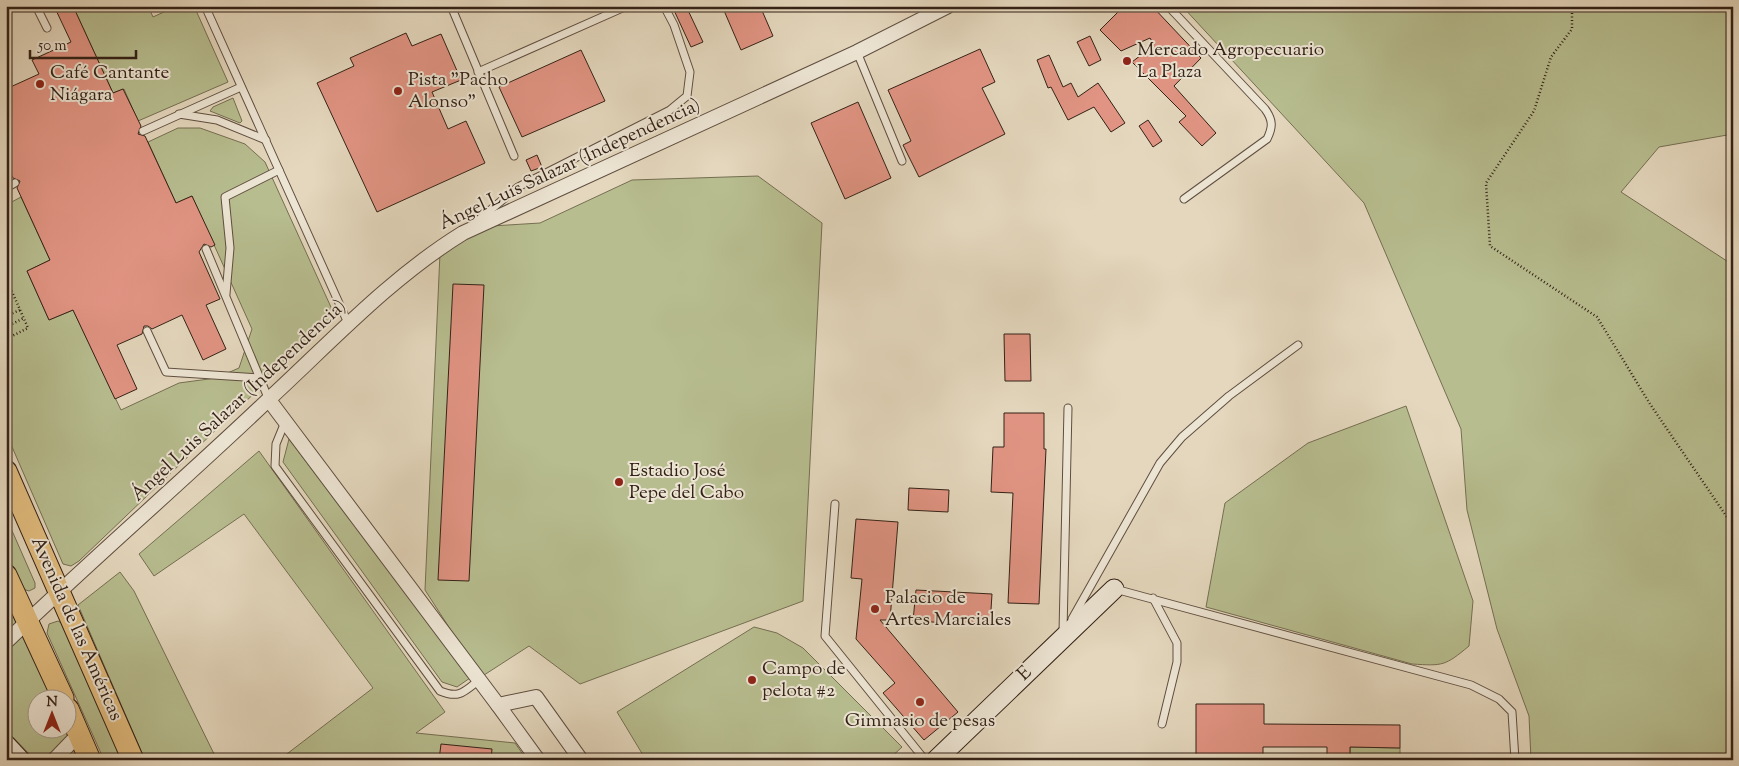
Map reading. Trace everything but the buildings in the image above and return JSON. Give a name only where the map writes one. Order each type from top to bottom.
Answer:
[{"type":"main road","name":"Avenida de las Américas","points":[[6,471],[133,760]]},
{"type":"main road","points":[[6,575],[58,688]]},
{"type":"main road","points":[[78,734],[90,760]]},
{"type":"street","name":"Ángel Luis Salazar (Independencia)","points":[[6,642],[269,400],[348,323],[437,249],[463,232],[857,52],[948,6]]},
{"type":"street","points":[[269,400],[538,760]]},
{"type":"street","name":"E","points":[[936,760],[1114,589]]},
{"type":"street","points":[[498,705],[536,697],[582,760]]},
{"type":"street","points":[[54,760],[74,738]]},
{"type":"street","points":[[6,745],[20,760]]},
{"type":"lane","points":[[36,6],[47,28]]},
{"type":"lane","points":[[205,6],[348,323]]},
{"type":"lane","points":[[451,6],[514,156]]},
{"type":"lane","points":[[478,72],[627,6]]},
{"type":"lane","points":[[463,232],[518,187],[670,110],[687,96],[690,72],[674,25],[664,6]]},
{"type":"lane","points":[[1168,6],[1265,108],[1272,118],[1272,129],[1267,139],[1184,199]]},
{"type":"lane","points":[[857,52],[902,161]]},
{"type":"lane","points":[[143,131],[241,86]]},
{"type":"lane","points":[[178,114],[217,120],[266,140]]},
{"type":"lane","points":[[226,295],[230,248],[225,197],[279,170]]},
{"type":"lane","points":[[6,188],[15,183]]},
{"type":"lane","points":[[206,249],[269,400]]},
{"type":"lane","points":[[147,331],[166,372],[260,378]]},
{"type":"lane","points":[[1063,638],[1088,588],[1138,505],[1160,463],[1182,436],[1229,396],[1298,345]]},
{"type":"lane","points":[[1063,638],[1068,408]]},
{"type":"lane","points":[[286,421],[276,444],[275,466],[368,596],[440,691],[452,696],[462,694],[480,680]]},
{"type":"lane","points":[[836,504],[825,636],[925,760]]},
{"type":"lane","points":[[1114,589],[1471,685],[1499,699],[1512,712],[1515,760]]},
{"type":"lane","points":[[1152,598],[1177,643],[1177,662],[1162,724]]},
{"type":"path","points":[[1572,6],[1572,29],[1551,57],[1534,111],[1486,183],[1490,246],[1597,317],[1650,404],[1733,526]]},
{"type":"path","points":[[6,278],[28,328],[6,339]]},
{"type":"path","points":[[6,316],[20,310]]},
{"type":"path","points":[[6,327],[24,318]]},
{"type":"green space","points":[[73,6],[148,6],[153,17],[177,6],[194,6],[228,82],[138,121],[124,89],[113,93]]},
{"type":"green space","points":[[1182,6],[1733,6],[1733,134],[1659,147],[1621,192],[1733,265],[1733,760],[1531,760],[1529,716],[1497,629],[1467,510],[1461,429],[1364,203]]},
{"type":"green space","points":[[233,98],[242,121],[240,123],[210,111],[213,107]]},
{"type":"green space","points":[[178,128],[200,128],[245,144],[265,162],[335,316],[79,561],[71,566],[63,564],[6,433],[6,205],[21,197],[50,260],[27,271],[49,320],[73,310],[121,410],[179,383],[216,378],[239,368],[252,329],[192,196],[176,203],[148,142]]},
{"type":"green space","name":"Estadio José Pepe del Cabo","points":[[758,176],[822,223],[803,601],[580,684],[529,646],[481,677],[425,590],[440,253],[492,226],[540,223],[632,180]]},
{"type":"green space","points":[[1406,406],[1473,601],[1469,646],[1454,658],[1443,663],[1431,665],[1412,664],[1206,607],[1225,503],[1308,443]]},
{"type":"green space","points":[[289,439],[470,678],[457,687],[442,682],[283,462]]},
{"type":"green space","points":[[259,451],[445,712],[416,733],[515,743],[527,760],[279,760],[373,688],[244,514],[154,576],[139,554]]},
{"type":"green space","points":[[6,517],[35,583],[35,588],[29,591],[23,589],[6,552]]},
{"type":"green space","points":[[120,572],[134,591],[217,760],[145,760],[78,605]]},
{"type":"green space","points":[[6,595],[48,688],[28,688],[28,738],[70,738],[80,760],[35,760],[6,730]]},
{"type":"green space","points":[[58,621],[63,624],[124,760],[104,760],[78,702],[78,688],[72,688],[47,633],[49,624]]},
{"type":"green space","name":"Campo de pelota #2","points":[[754,627],[777,633],[803,648],[902,747],[888,760],[646,760],[617,712]]},
{"type":"green space","points":[[1350,747],[1400,748],[1400,760],[1350,760]]},
{"type":"place","name":"Mercado Agropecuario La Plaza","points":[[1127,61]]},
{"type":"place","name":"Café Cantante Niágara","points":[[40,84]]},
{"type":"place","name":"Pista \"Pacho Alonso\"","points":[[398,91]]},
{"type":"place","name":"Estadio José Pepe del Cabo","points":[[619,482]]},
{"type":"place","name":"Palacio de Artes Marciales","points":[[875,609]]},
{"type":"place","name":"Campo de pelota #2","points":[[752,680]]},
{"type":"place","name":"Gimnasio de pesas","points":[[920,702]]}]
